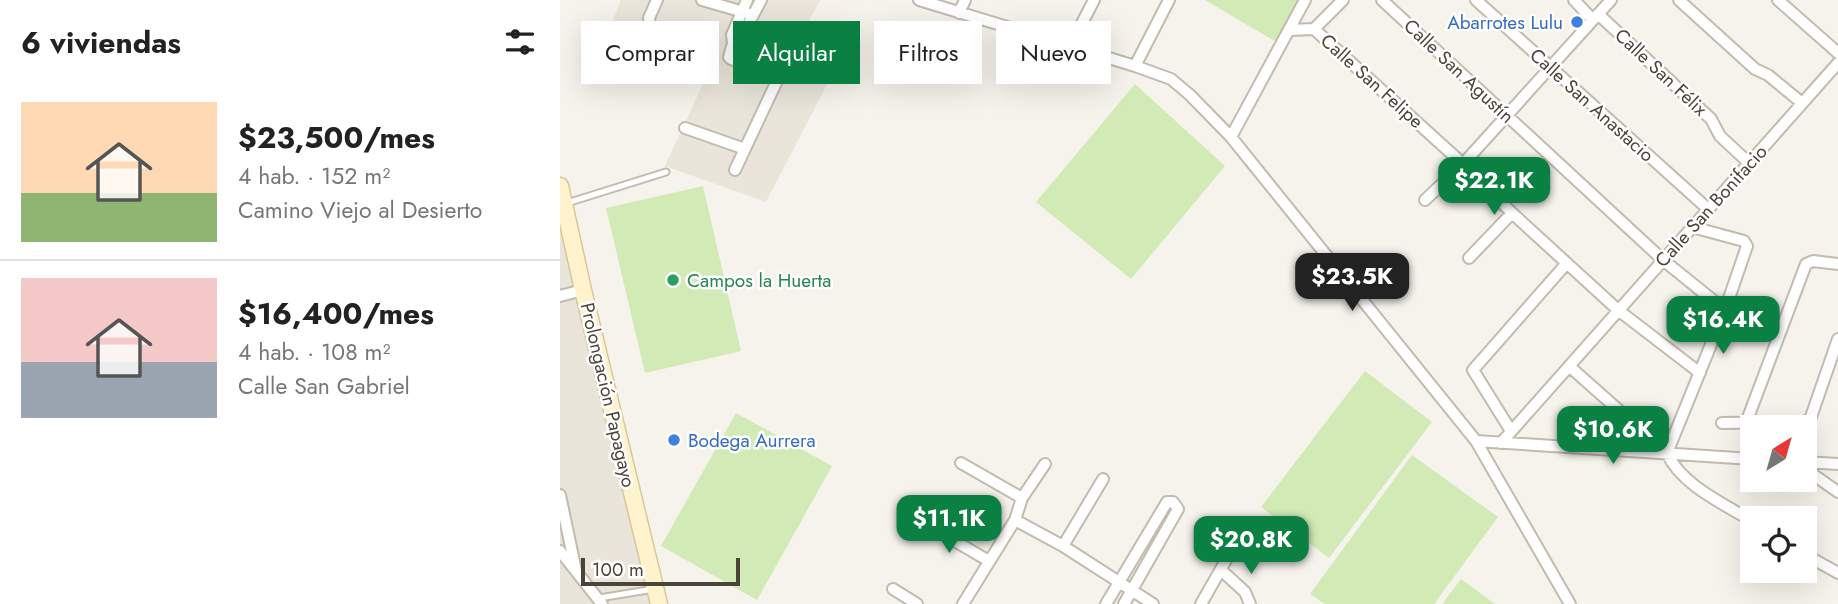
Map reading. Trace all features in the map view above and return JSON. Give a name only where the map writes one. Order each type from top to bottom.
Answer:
[{"type":"street","points":[[649,21],[657,0]]},
{"type":"street","points":[[702,0],[748,13]]},
{"type":"street","points":[[747,0],[748,13]]},
{"type":"street","points":[[742,21],[761,0]]},
{"type":"street","points":[[919,0],[948,4],[959,13],[1135,66],[1171,79],[1191,94],[1231,137],[1476,441],[1570,604]]},
{"type":"street","points":[[959,13],[965,0]]},
{"type":"street","points":[[1083,21],[1094,0]]},
{"type":"street","points":[[1135,66],[1169,0]]},
{"type":"street","points":[[1231,137],[1305,0]]},
{"type":"street","points":[[1314,29],[1343,0]]},
{"type":"street","name":"Calle San Agustín","points":[[1382,0],[1662,260],[1725,310]]},
{"type":"street","name":"Calle San Anastacio","points":[[1476,0],[1708,209]]},
{"type":"street","name":"Calle San Félix","points":[[1574,0],[1712,119],[1720,136],[1749,163]]},
{"type":"street","points":[[1425,200],[1508,116],[1611,0]]},
{"type":"street","points":[[1679,0],[1755,69],[1768,75],[1802,103]]},
{"type":"street","points":[[1778,0],[1838,53]]},
{"type":"street","name":"Calle San Felipe","points":[[1289,30],[1314,29],[1618,310],[1700,373]]},
{"type":"street","points":[[733,43],[729,57],[733,58]]},
{"type":"street","name":"Calle San Bonifacio","points":[[1501,443],[1838,63]]},
{"type":"street","points":[[735,170],[775,84]]},
{"type":"street","points":[[685,128],[745,149]]},
{"type":"street","name":"Prolongación Papagayo","points":[[560,186],[564,204],[564,226],[583,290],[656,597]]},
{"type":"street","points":[[1469,258],[1512,213]]},
{"type":"street","points":[[1667,453],[1725,310],[1747,246],[1744,241],[1692,227]]},
{"type":"street","points":[[1749,415],[1806,264],[1813,261],[1838,264]]},
{"type":"street","points":[[1511,431],[1473,370],[1567,263]]},
{"type":"street","points":[[560,296],[583,290]]},
{"type":"street","points":[[1812,415],[1834,365],[1838,339]]},
{"type":"street","points":[[1569,366],[1667,453],[1671,463],[1698,487],[1740,513]]},
{"type":"street","points":[[1722,423],[1740,423]]},
{"type":"street","points":[[1476,441],[1740,458]]},
{"type":"street","points":[[961,463],[1021,498]]},
{"type":"street","points":[[1817,463],[1838,464]]},
{"type":"street","points":[[962,604],[1015,520],[1021,498],[1045,464]]},
{"type":"street","points":[[1817,477],[1838,492]]},
{"type":"street","points":[[1063,546],[1103,479]]},
{"type":"street","points":[[560,495],[576,571]]},
{"type":"street","points":[[1106,604],[1167,502],[1173,502],[1178,509],[1124,604]]},
{"type":"street","points":[[1015,520],[1063,546],[1153,604]]},
{"type":"street","points":[[924,523],[989,561]]},
{"type":"street","points":[[1201,604],[1234,546]]},
{"type":"street","points":[[560,551],[598,602]]},
{"type":"street","points":[[1817,561],[1838,573]]},
{"type":"street","points":[[1222,570],[1245,592],[1250,604]]},
{"type":"street","points":[[893,589],[917,604]]},
{"type":"lane","points":[[564,204],[666,172]]},
{"type":"lane","points":[[598,602],[656,597]]},
{"type":"shaded area","points":[[621,0],[820,0],[809,21],[733,21],[733,84],[827,84],[766,202],[665,166],[703,84],[719,84],[719,21],[612,21]]},
{"type":"shaded area","points":[[560,207],[654,604],[560,604]]},
{"type":"green space","points":[[1205,0],[1299,0],[1278,43]]},
{"type":"green space","points":[[1135,84],[1225,166],[1131,279],[1036,202]]},
{"type":"green space","name":"Campos la Huerta","points":[[703,186],[741,351],[645,373],[606,208]]},
{"type":"green space","points":[[1365,371],[1432,422],[1329,558],[1261,507]]},
{"type":"green space","points":[[736,413],[832,466],[757,600],[661,546]]},
{"type":"green space","points":[[1412,455],[1498,517],[1434,604],[1325,604],[1310,594]]},
{"type":"green space","points":[[1461,579],[1495,604],[1442,604]]},
{"type":"place","name":"Abarrotes Lulu","points":[[1577,22]]},
{"type":"place","name":"Campos la Huerta","points":[[673,280]]},
{"type":"place","name":"Bodega Aurrera","points":[[674,440]]}]
